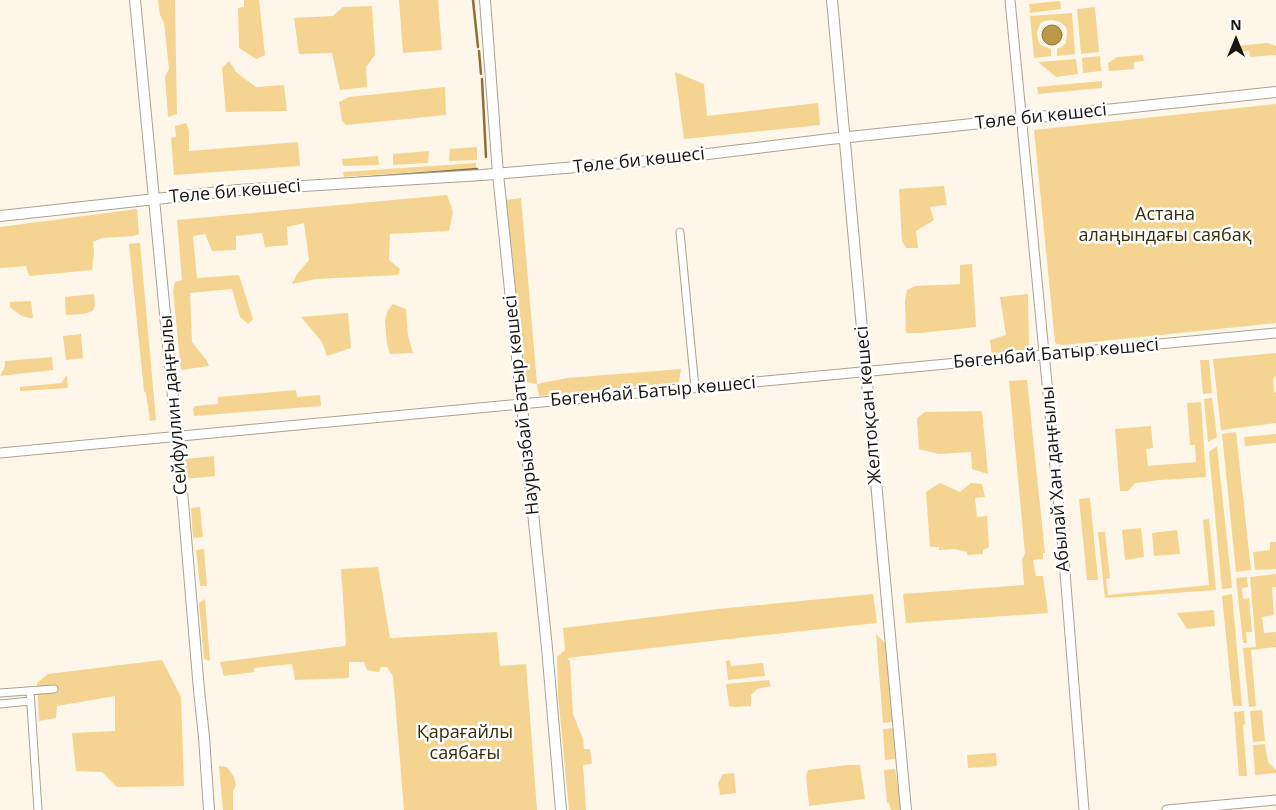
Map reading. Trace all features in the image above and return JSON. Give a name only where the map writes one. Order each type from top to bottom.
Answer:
[{"type":"main road","name":"Сейфуллин даңғылы","points":[[135,0],[177,436],[209,810]]},
{"type":"main road","name":"Наурызбай Батыр көшесі","points":[[485,0],[498,174],[547,648],[561,810]]},
{"type":"main road","name":"Желтоқсан көшесі","points":[[832,0],[906,810]]},
{"type":"main road","name":"Төле би көшесі","points":[[0,216],[238,190],[498,174],[658,160],[1276,92]]},
{"type":"street","name":"Абылай Хан даңғылы","points":[[1010,0],[1045,355],[1084,810]]},
{"type":"street","points":[[680,232],[695,388]]},
{"type":"street","name":"Бөгенбай Батыр көшесі","points":[[0,453],[1276,333]]},
{"type":"street","points":[[0,693],[54,688]]},
{"type":"street","points":[[30,691],[38,810]]},
{"type":"street","points":[[0,704],[30,701]]},
{"type":"street","points":[[1167,810],[1276,800]]},
{"type":"green space","points":[[158,0],[175,0],[177,114],[168,117],[165,77],[169,69],[164,23],[160,15]]},
{"type":"green space","points":[[244,0],[259,0],[265,55],[256,59],[239,48],[238,8],[244,7]]},
{"type":"green space","points":[[399,0],[438,0],[442,50],[403,53]]},
{"type":"green space","points":[[1060,1],[1061,9],[1030,13],[1029,4]]},
{"type":"green space","points":[[372,6],[375,55],[366,67],[367,87],[340,90],[332,53],[299,54],[294,18],[333,16],[343,7]]},
{"type":"green space","points":[[1095,7],[1099,52],[1081,54],[1077,9]]},
{"type":"green space","points":[[1072,13],[1075,54],[1057,56],[1057,49],[1066,43],[1067,32],[1066,27],[1060,22],[1052,20],[1044,21],[1040,24],[1037,32],[1038,41],[1041,45],[1051,49],[1051,56],[1034,58],[1030,16]]},
{"type":"green space","points":[[1268,43],[1276,46],[1276,55],[1250,57],[1249,51],[1236,52],[1235,46]]},
{"type":"green space","points":[[1143,55],[1144,61],[1134,62],[1134,69],[1109,71],[1108,63],[1117,57]]},
{"type":"green space","points":[[1100,56],[1101,71],[1083,73],[1082,58]]},
{"type":"green space","points":[[1076,59],[1078,74],[1056,77],[1038,62]]},
{"type":"green space","points":[[229,61],[237,73],[256,87],[284,85],[287,111],[226,112],[222,68]]},
{"type":"green space","points":[[675,72],[704,84],[707,116],[818,103],[820,125],[684,139]]},
{"type":"green space","points":[[1102,81],[1102,88],[1038,94],[1037,87]]},
{"type":"green space","points":[[445,87],[446,115],[346,125],[342,121],[339,102],[349,97]]},
{"type":"green space","name":"Астана алаңындағы саябақ","points":[[1276,104],[1276,323],[1064,345],[1057,344],[1055,342],[1034,130]]},
{"type":"green space","points":[[186,123],[189,130],[189,151],[298,142],[300,166],[174,175],[171,138],[176,137],[175,126]]},
{"type":"green space","points":[[477,147],[477,160],[449,161],[450,149]]},
{"type":"green space","points":[[429,151],[428,163],[393,165],[393,154]]},
{"type":"green space","points":[[378,156],[379,165],[343,166],[342,159]]},
{"type":"green space","points":[[476,163],[476,168],[344,177],[343,172]]},
{"type":"green space","points":[[944,186],[947,205],[930,207],[934,220],[916,231],[918,248],[906,248],[902,241],[899,189]]},
{"type":"green space","points":[[447,195],[453,212],[449,231],[390,234],[389,260],[400,269],[398,275],[316,279],[292,284],[297,274],[309,260],[304,223],[287,227],[288,245],[265,247],[262,233],[236,236],[236,250],[212,251],[205,234],[193,236],[197,278],[239,275],[253,319],[248,324],[240,317],[232,289],[190,293],[192,342],[209,366],[181,370],[173,291],[175,282],[182,280],[177,220]]},
{"type":"green space","points":[[521,198],[537,384],[526,382],[506,200]]},
{"type":"green space","points":[[137,209],[139,234],[102,238],[93,242],[92,270],[29,276],[26,266],[0,268],[0,227]]},
{"type":"green space","points":[[140,243],[156,420],[150,421],[146,393],[144,391],[129,244]]},
{"type":"green space","points":[[972,264],[976,327],[906,333],[905,301],[907,290],[915,286],[960,284],[960,265]]},
{"type":"green space","points":[[94,294],[95,305],[93,311],[84,314],[66,315],[65,297]]},
{"type":"green space","points":[[1028,294],[1029,349],[1020,353],[992,356],[990,340],[1006,335],[1000,297]]},
{"type":"green space","points":[[31,301],[33,318],[22,316],[10,307],[10,302]]},
{"type":"green space","points":[[393,304],[406,309],[408,336],[413,353],[390,354],[385,322],[387,312]]},
{"type":"green space","points":[[348,313],[351,348],[327,356],[322,342],[301,317]]},
{"type":"green space","points":[[81,334],[83,358],[66,360],[63,336]]},
{"type":"green space","points":[[1276,353],[1276,376],[1273,379],[1274,391],[1276,393],[1276,423],[1221,430],[1213,359]]},
{"type":"green space","points":[[52,357],[53,370],[0,376],[5,366],[5,361]]},
{"type":"green space","points":[[1200,360],[1209,360],[1212,393],[1203,394]]},
{"type":"green space","points":[[681,369],[679,382],[539,396],[537,384],[567,378]]},
{"type":"green space","points":[[67,375],[68,388],[20,391],[20,387],[61,383]]},
{"type":"green space","points":[[1027,380],[1045,553],[1043,553],[1043,559],[1033,560],[1036,576],[1043,576],[1048,613],[906,623],[903,594],[1024,585],[1022,559],[1025,554],[1009,381]]},
{"type":"green space","points":[[296,390],[297,397],[320,395],[321,406],[194,416],[193,409],[195,406],[218,404],[218,397]]},
{"type":"green space","points":[[1212,398],[1217,437],[1208,442],[1204,399]]},
{"type":"green space","points":[[1201,402],[1206,477],[1135,483],[1128,491],[1120,491],[1115,429],[1151,426],[1153,448],[1146,449],[1148,466],[1196,462],[1195,445],[1190,445],[1187,403]]},
{"type":"green space","points":[[982,411],[988,474],[972,469],[971,452],[939,454],[919,449],[917,418],[925,412]]},
{"type":"green space","points":[[1236,432],[1251,570],[1236,572],[1222,434]]},
{"type":"green space","points":[[1276,434],[1276,443],[1245,446],[1244,437]]},
{"type":"green space","points":[[1217,446],[1232,588],[1222,589],[1209,452]]},
{"type":"green space","points":[[214,456],[215,476],[184,479],[183,462],[185,459]]},
{"type":"green space","points":[[940,483],[960,492],[971,483],[982,484],[985,497],[975,498],[977,517],[987,516],[989,547],[983,550],[983,554],[967,555],[967,552],[955,549],[939,550],[939,547],[930,547],[926,492]]},
{"type":"green space","points":[[1090,498],[1098,580],[1087,580],[1079,499]]},
{"type":"green space","points":[[200,507],[203,537],[193,538],[191,508]]},
{"type":"green space","points":[[1209,519],[1216,590],[1105,598],[1098,532],[1105,532],[1110,578],[1106,579],[1108,595],[1209,585],[1203,520]]},
{"type":"green space","points":[[1141,528],[1144,557],[1125,560],[1122,530]]},
{"type":"green space","points":[[1177,530],[1180,554],[1154,556],[1152,533]]},
{"type":"green space","points":[[1270,542],[1276,542],[1276,569],[1255,570],[1253,552],[1270,550]]},
{"type":"green space","points":[[204,549],[207,586],[200,586],[196,550]]},
{"type":"green space","name":"Қарағайлы саябағы","points":[[378,567],[390,638],[497,632],[500,666],[526,664],[537,810],[404,810],[393,676],[387,667],[381,667],[379,672],[367,670],[364,662],[349,662],[349,678],[295,680],[292,664],[254,668],[254,672],[224,676],[220,662],[345,646],[341,569]]},
{"type":"green space","points":[[1276,574],[1276,587],[1272,587],[1274,615],[1262,617],[1264,633],[1276,632],[1276,647],[1251,650],[1256,706],[1249,707],[1243,648],[1256,647],[1250,577]]},
{"type":"green space","points":[[1247,577],[1248,587],[1242,588],[1243,599],[1249,598],[1252,632],[1246,632],[1247,643],[1243,643],[1236,578]]},
{"type":"green space","points":[[873,594],[877,623],[567,658],[570,661],[573,714],[583,739],[584,749],[590,749],[592,764],[583,765],[586,810],[569,810],[558,695],[557,657],[565,650],[563,628],[718,609]]},
{"type":"green space","points":[[1232,594],[1242,706],[1233,706],[1222,596]]},
{"type":"green space","points":[[205,599],[210,661],[204,659],[199,603]]},
{"type":"green space","points":[[1214,610],[1215,626],[1187,629],[1177,613]]},
{"type":"green space","points":[[876,634],[885,643],[893,722],[883,723]]},
{"type":"green space","points":[[162,660],[181,697],[184,786],[117,787],[102,772],[76,771],[72,733],[115,731],[115,696],[57,706],[56,718],[39,721],[37,683],[48,674]]},
{"type":"green space","points":[[730,660],[731,666],[763,663],[765,676],[728,680],[726,661]]},
{"type":"green space","points":[[769,680],[771,686],[757,689],[751,695],[751,706],[729,706],[726,684]]},
{"type":"green space","points":[[1262,710],[1265,741],[1253,742],[1250,711]]},
{"type":"green space","points":[[1244,711],[1245,724],[1243,725],[1247,776],[1239,776],[1234,712]]},
{"type":"green space","points":[[894,728],[895,759],[885,760],[883,729]]},
{"type":"green space","points":[[1265,744],[1268,762],[1276,770],[1276,773],[1255,775],[1253,745]]},
{"type":"green space","points":[[996,753],[997,766],[968,768],[967,755]]},
{"type":"green space","points":[[860,765],[865,799],[809,806],[806,776],[808,770]]},
{"type":"green space","points":[[219,766],[227,767],[234,777],[236,785],[233,791],[233,810],[223,810]]},
{"type":"green space","points":[[895,769],[902,810],[891,810],[889,803],[887,803],[884,770]]},
{"type":"green space","points":[[734,773],[736,793],[720,795],[718,783],[723,774]]},
{"type":"shaded area","points":[[1052,25],[1059,28],[1062,35],[1059,42],[1052,45],[1045,42],[1042,35],[1045,28]]},
{"type":"waterway","points":[[473,0],[478,47]]},
{"type":"waterway","points":[[479,51],[481,74]]},
{"type":"waterway","points":[[482,79],[486,157]]},
{"type":"waterway","points":[[359,178],[477,169]]}]
